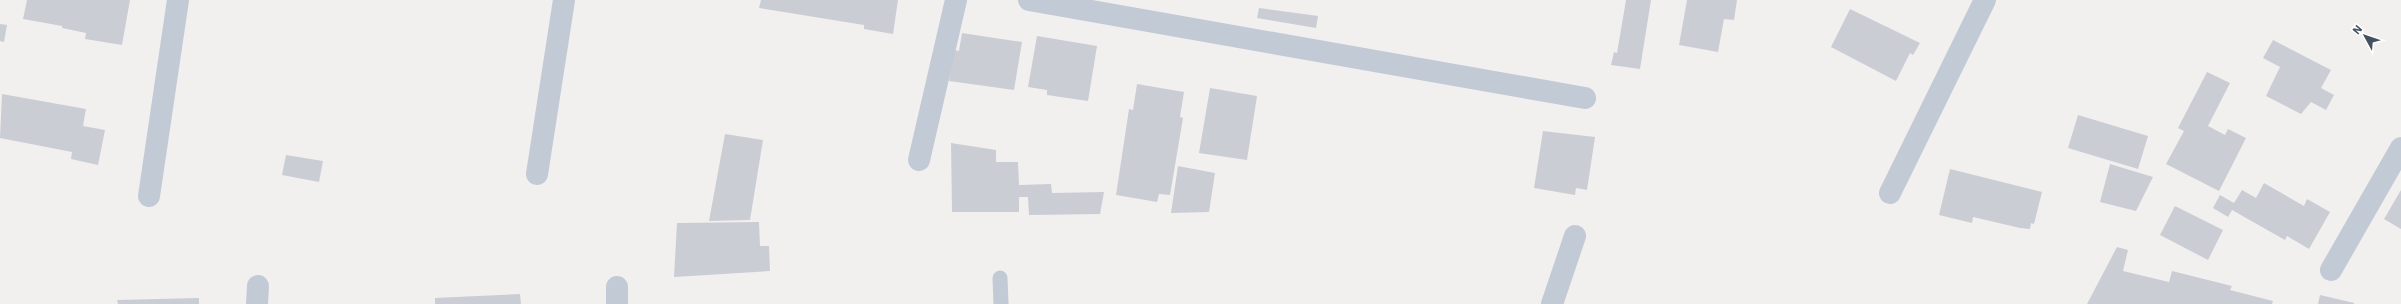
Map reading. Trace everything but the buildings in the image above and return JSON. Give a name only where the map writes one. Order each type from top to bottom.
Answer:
[{"type":"street","points":[[149,196],[178,0]]},
{"type":"street","points":[[537,174],[564,0]]},
{"type":"street","points":[[919,160],[956,0]]},
{"type":"street","points":[[1029,0],[1584,98]]},
{"type":"street","points":[[1890,193],[1985,0]]},
{"type":"street","points":[[2330,270],[2401,148]]},
{"type":"street","points":[[1552,304],[1574,236]]},
{"type":"lane","points":[[1000,278],[1001,304]]}]
